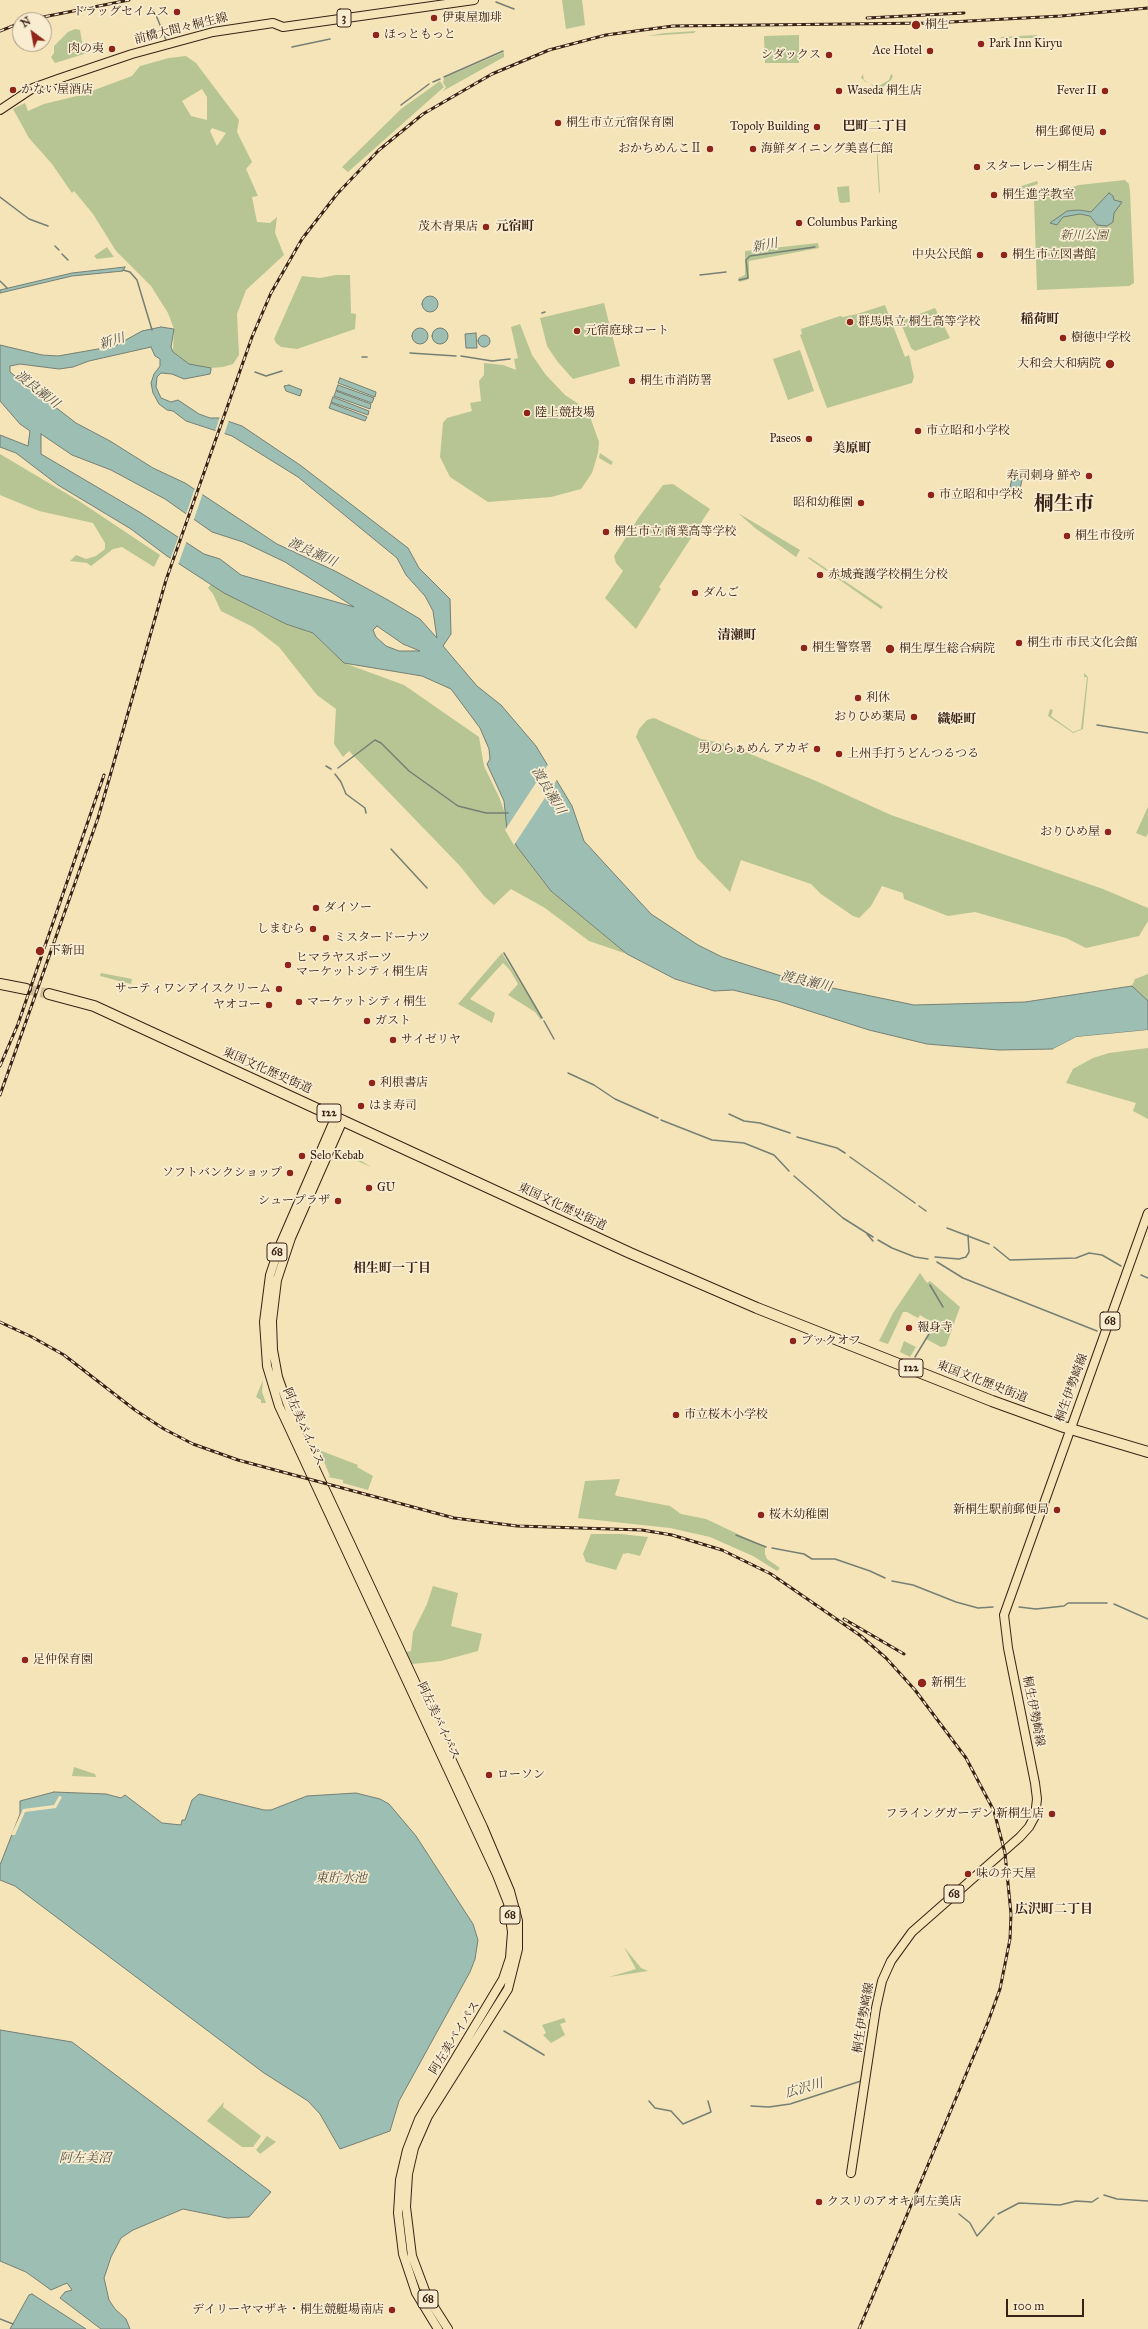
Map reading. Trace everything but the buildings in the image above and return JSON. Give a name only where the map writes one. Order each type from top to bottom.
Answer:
[{"type":"highway","points":[[0,984],[26,989]]},
{"type":"highway","name":"東国文化歴史街道","points":[[49,994],[94,1006],[630,1252],[757,1308],[992,1401],[1070,1429]]},
{"type":"highway","name":"122","points":[[1070,1429],[1148,1452]]},
{"type":"main road","name":"前橋大間々桐生線","points":[[0,110],[33,88],[132,54],[213,32],[266,24],[290,26],[474,0]]},
{"type":"main road","name":"阿左美バイパス","points":[[339,1118],[280,1245],[270,1275],[264,1322],[268,1371],[279,1406],[497,1875],[508,1903],[512,1932],[510,1958],[503,1979],[419,2119],[407,2150],[400,2180],[398,2213],[403,2254],[416,2293],[438,2329]]},
{"type":"main road","name":"阿左美バイパス","points":[[339,1118],[291,1238],[277,1280],[272,1321],[273,1350],[278,1377],[295,1425],[483,1827],[510,1891],[518,1921],[518,1949],[508,1989],[428,2116],[414,2148],[408,2174],[406,2207],[412,2256],[427,2296],[448,2329]]},
{"type":"main road","name":"桐生伊勢崎線","points":[[851,2173],[876,2008],[882,1980],[891,1961],[912,1932],[1020,1836],[1032,1823],[1036,1812],[1037,1799],[1035,1783],[1004,1619],[1015,1580],[1148,1213]]},
{"type":"green space","points":[[562,0],[582,0],[585,25],[566,29]]},
{"type":"green space","points":[[75,29],[80,30],[84,54],[55,63],[51,57],[54,53],[54,46],[68,32]]},
{"type":"green space","points":[[696,31],[694,33],[647,36],[665,33]]},
{"type":"green space","points":[[799,35],[799,63],[765,63],[764,36]]},
{"type":"green space","points":[[1037,35],[1036,38],[1001,38],[1000,42],[1001,37]]},
{"type":"green space","points":[[504,52],[504,57],[443,91],[446,87],[443,83],[444,78]]},
{"type":"green space","points":[[186,56],[196,63],[239,120],[237,132],[252,162],[246,169],[258,196],[252,197],[257,222],[270,223],[277,217],[275,233],[284,255],[246,290],[237,314],[239,355],[233,364],[223,367],[211,368],[189,364],[173,352],[174,329],[168,313],[151,286],[116,251],[93,214],[74,191],[72,193],[52,164],[29,138],[13,109],[25,103],[28,111],[44,104],[81,95],[132,76],[140,66],[169,58]],"holes":[[[202,89],[207,97],[207,120],[191,116],[182,101]],[[212,128],[226,133],[217,146],[210,131]]]},
{"type":"green space","points":[[891,74],[893,76],[891,80],[883,87],[876,88],[869,83],[877,87],[889,80]]},
{"type":"green space","points":[[440,81],[444,87],[348,172],[342,167],[401,109]]},
{"type":"green space","points":[[877,144],[880,192],[879,193],[877,162]]},
{"type":"green space","name":"新川公園","points":[[1125,180],[1129,184],[1130,192],[1134,283],[1129,286],[1037,290],[1034,199],[1079,185]]},
{"type":"green space","points":[[1037,181],[1038,184],[1006,195],[1006,191]]},
{"type":"green space","points":[[849,186],[850,202],[841,203],[839,201],[837,187]]},
{"type":"green space","points":[[818,243],[819,248],[749,261],[749,279],[740,282],[738,278],[745,275],[745,251]]},
{"type":"green space","points":[[107,247],[114,257],[97,259],[94,256]]},
{"type":"green space","points":[[336,275],[350,275],[351,313],[356,314],[355,329],[297,349],[281,347],[276,343],[274,339],[302,276],[320,278]]},
{"type":"green space","name":"元宿庭球コート","points":[[604,303],[620,366],[573,379],[557,361],[547,346],[540,318]]},
{"type":"green space","points":[[885,305],[905,357],[909,355],[914,377],[912,383],[827,408],[800,335],[802,334],[801,329],[840,316],[843,317],[857,314]]},
{"type":"green space","points":[[935,308],[950,338],[915,351],[911,348],[900,321]]},
{"type":"green space","name":"陸上競技場","points":[[520,324],[532,355],[546,375],[565,395],[591,412],[589,414],[599,442],[598,453],[592,473],[581,489],[551,497],[488,502],[450,477],[440,457],[443,423],[447,418],[472,411],[470,403],[481,401],[479,381],[484,375],[484,363],[503,365],[516,370],[514,359],[518,358],[511,327]]},
{"type":"green space","points":[[800,350],[814,391],[788,400],[773,359]]},
{"type":"green space","points":[[600,453],[613,462],[611,465],[599,458]]},
{"type":"green space","points":[[0,454],[79,501],[160,555],[154,567],[122,547],[113,549],[91,566],[87,563],[70,561],[76,555],[86,559],[96,556],[105,549],[105,543],[93,523],[39,511],[0,495]]},
{"type":"green space","points":[[673,484],[710,509],[659,587],[661,589],[636,629],[605,598],[623,571],[616,563],[614,556],[639,517],[663,485]]},
{"type":"green space","points":[[738,513],[800,550],[796,557],[755,528]]},
{"type":"green space","points":[[809,557],[883,607],[881,609],[808,558]]},
{"type":"green space","points":[[211,584],[268,616],[313,633],[344,663],[404,685],[479,737],[484,766],[499,797],[518,848],[551,891],[627,954],[589,941],[545,908],[511,889],[494,905],[484,896],[460,866],[349,751],[343,757],[334,744],[336,709],[317,695],[279,647],[253,627],[221,611],[213,594],[208,588]]},
{"type":"green space","points":[[1084,673],[1088,677],[1083,729],[1073,733],[1048,716],[1050,709],[1053,710],[1051,716],[1073,732],[1081,729],[1087,677],[1084,677]]},
{"type":"green space","points":[[654,718],[701,739],[726,744],[816,781],[891,815],[1103,889],[1148,908],[1148,921],[1139,936],[1086,948],[1066,938],[975,912],[948,916],[904,899],[903,893],[882,886],[871,906],[859,918],[853,916],[821,894],[811,884],[741,860],[730,892],[697,858],[636,737],[639,729],[647,720]]},
{"type":"green space","points":[[1148,807],[1148,833],[1146,837],[1136,833]]},
{"type":"green space","points":[[502,953],[542,1018],[541,1020],[535,1012],[508,995],[518,984],[510,970],[503,963],[470,999],[495,1013],[492,1023],[458,1004]]},
{"type":"green space","points":[[101,973],[132,979],[131,984],[100,976]]},
{"type":"green space","points":[[1148,974],[1148,1001],[1132,986],[1135,979]]},
{"type":"green space","points":[[1148,1048],[1148,1119],[1133,1111],[1136,1103],[1066,1083],[1073,1069],[1093,1058],[1109,1053]]},
{"type":"green space","points":[[336,1150],[360,1160],[371,1167],[339,1153],[337,1156],[334,1155]]},
{"type":"green space","points":[[920,1273],[927,1283],[930,1281],[960,1307],[946,1346],[941,1347],[926,1339],[935,1324],[920,1315],[918,1318],[907,1312],[903,1312],[888,1344],[879,1341],[893,1313]]},
{"type":"green space","points":[[904,1341],[916,1347],[910,1357],[900,1352]]},
{"type":"green space","points":[[263,1380],[262,1392],[266,1403],[261,1403],[261,1400],[256,1397]]},
{"type":"green space","points":[[319,1450],[358,1465],[357,1467],[373,1476],[368,1490],[343,1483],[343,1480],[328,1477],[330,1476]]},
{"type":"green space","points":[[620,1479],[615,1495],[670,1506],[681,1514],[706,1519],[765,1547],[767,1559],[780,1568],[777,1571],[753,1556],[710,1537],[670,1528],[578,1518],[585,1481]]},
{"type":"green space","points":[[591,1534],[621,1534],[648,1537],[640,1556],[628,1553],[623,1554],[616,1570],[586,1562],[583,1554]]},
{"type":"green space","points":[[433,1586],[458,1593],[451,1626],[482,1634],[478,1651],[441,1661],[412,1664],[406,1652],[411,1651],[413,1632],[427,1604]]},
{"type":"green space","points":[[74,1767],[95,1774],[96,1777],[72,1776]]},
{"type":"green space","points":[[624,1947],[641,1968],[648,1971],[609,1977],[636,1969]]},
{"type":"green space","points":[[564,2018],[566,2022],[560,2024],[565,2035],[551,2043],[543,2035],[546,2033],[542,2025]]},
{"type":"green space","points":[[224,2102],[223,2107],[261,2136],[253,2147],[242,2147],[207,2121]]},
{"type":"green space","points":[[267,2136],[276,2142],[260,2154],[256,2150]]},
{"type":"water","points":[[1109,193],[1113,196],[1114,200],[1122,202],[1114,213],[1113,222],[1107,226],[1097,225],[1090,216],[1080,214],[1063,217],[1057,225],[1050,223],[1067,211],[1079,210],[1091,212]]},
{"type":"water","points":[[125,267],[123,271],[72,276],[0,293],[0,290],[72,273]]},
{"type":"water","points":[[430,296],[436,298],[438,304],[436,310],[430,312],[424,310],[422,304],[424,298]]},
{"type":"water","name":"渡良瀬川","points":[[161,327],[174,329],[171,347],[173,352],[189,364],[211,368],[210,374],[184,379],[172,374],[161,373],[157,377],[156,387],[161,398],[171,402],[178,400],[199,414],[210,418],[219,418],[242,426],[300,465],[408,548],[419,568],[450,599],[451,634],[443,646],[477,686],[501,705],[536,746],[572,806],[584,841],[651,914],[698,945],[722,957],[794,980],[914,1005],[1025,1002],[1132,986],[1148,1001],[1148,1030],[1076,1037],[1053,1049],[999,1050],[927,1044],[869,1030],[778,1001],[733,990],[714,991],[675,979],[627,954],[551,891],[518,848],[507,830],[504,801],[487,764],[490,759],[489,749],[480,728],[451,689],[422,676],[344,663],[313,633],[286,624],[224,593],[167,556],[131,529],[58,485],[16,453],[0,447],[0,435],[28,446],[30,431],[20,424],[0,401],[0,345],[42,355],[58,356],[115,346],[142,331]],"holes":[[[151,347],[155,356],[160,359],[160,366],[154,374],[151,383],[153,393],[159,404],[167,410],[173,411],[186,421],[232,436],[298,477],[397,558],[406,575],[425,596],[433,611],[437,638],[420,619],[335,571],[277,544],[185,483],[153,468],[110,441],[76,423],[10,372],[10,366],[20,364],[59,369],[73,367],[89,361]],[[41,434],[72,455],[111,470],[165,499],[212,532],[243,542],[285,562],[354,607],[241,575],[220,559],[204,554],[141,513],[41,454]],[[377,626],[403,644],[420,651],[399,651],[386,646],[376,637],[373,630]]]},
{"type":"water","points":[[420,328],[427,333],[428,336],[423,343],[420,344],[413,339],[412,336],[417,329]]},
{"type":"water","points":[[440,328],[447,333],[448,336],[443,343],[440,344],[433,339],[432,336],[437,329]]},
{"type":"water","points":[[476,333],[477,348],[466,348],[465,334]]},
{"type":"water","points":[[482,335],[486,335],[490,341],[486,347],[482,347],[478,343],[478,339]]},
{"type":"water","points":[[340,378],[376,392],[375,397],[338,383]]},
{"type":"water","points":[[289,385],[302,390],[300,396],[286,391],[284,386]]},
{"type":"water","points":[[338,385],[374,398],[372,403],[336,390]]},
{"type":"water","points":[[336,391],[371,404],[370,409],[334,396]]},
{"type":"water","points":[[333,397],[369,411],[368,415],[331,402]]},
{"type":"water","points":[[331,403],[367,417],[365,421],[329,408]]},
{"type":"water","points":[[1013,473],[1023,475],[1019,494],[1009,492]]},
{"type":"water","name":"東貯水池","points":[[54,1792],[106,1794],[121,1798],[125,1795],[162,1823],[181,1825],[182,1820],[185,1820],[192,1800],[199,1794],[264,1810],[271,1810],[307,1796],[356,1793],[380,1799],[389,1804],[416,1836],[473,1924],[478,1940],[475,1959],[470,1972],[399,2101],[390,2131],[340,2149],[320,2114],[308,2101],[264,2073],[15,1886],[0,1880],[0,1865],[20,1814],[20,1801]]},
{"type":"water","name":"阿左美沼","points":[[0,2030],[72,2042],[271,2192],[249,2217],[227,2218],[183,2209],[133,2230],[121,2238],[111,2257],[104,2278],[109,2300],[115,2309],[126,2319],[130,2329],[101,2329],[60,2298],[65,2292],[72,2290],[67,2283],[51,2290],[26,2272],[0,2261]]},
{"type":"water","points":[[32,2294],[86,2329],[10,2329],[29,2295]]},
{"type":"pier","points":[[220,416],[229,420],[224,435],[215,432]]},
{"type":"pier","points":[[195,488],[203,493],[193,522],[185,517]]},
{"type":"pier","points":[[179,535],[187,540],[178,565],[170,560]]},
{"type":"pier","points":[[549,763],[558,778],[514,845],[505,830]]},
{"type":"pier","points":[[1148,1030],[1148,1032],[1077,1039],[1053,1051],[1053,1049],[1076,1037]]},
{"type":"pier","points":[[59,1796],[62,1797],[56,1808],[25,1812],[15,1835],[11,1835],[23,1809],[54,1805]]},
{"type":"waterway","points":[[496,2],[514,9]]},
{"type":"waterway","points":[[154,10],[166,40]]},
{"type":"waterway","points":[[292,47],[330,39]]},
{"type":"waterway","points":[[444,77],[503,51]]},
{"type":"waterway","points":[[433,82],[440,79]]},
{"type":"waterway","points":[[401,105],[429,84]]},
{"type":"waterway","points":[[0,197],[29,219],[48,226]]},
{"type":"waterway","points":[[55,246],[59,250]]},
{"type":"waterway","name":"新川","points":[[739,280],[748,278],[746,260],[750,256],[815,247]]},
{"type":"waterway","points":[[62,254],[68,260]]},
{"type":"waterway","points":[[123,270],[130,272],[137,280],[152,330]]},
{"type":"waterway","name":"新川","points":[[700,275],[726,272]]},
{"type":"waterway","points":[[0,281],[7,288]]},
{"type":"waterway","name":"新川","points":[[410,353],[456,356]]},
{"type":"waterway","name":"新川","points":[[461,356],[492,361],[510,359]]},
{"type":"waterway","name":"新川","points":[[362,357],[367,357]]},
{"type":"waterway","name":"新川","points":[[255,372],[266,376],[282,371]]},
{"type":"waterway","points":[[1097,725],[1148,733]]},
{"type":"waterway","points":[[338,768],[375,740],[381,743],[409,771],[458,806],[486,813],[508,813]]},
{"type":"waterway","points":[[326,766],[331,769]]},
{"type":"waterway","points":[[335,774],[341,782],[346,794],[365,808],[366,813]]},
{"type":"waterway","points":[[391,849],[427,888]]},
{"type":"waterway","points":[[504,953],[542,1018]]},
{"type":"waterway","points":[[544,1021],[554,1039]]},
{"type":"waterway","points":[[568,1073],[594,1085],[615,1099],[658,1118]]},
{"type":"waterway","points":[[729,1114],[744,1121],[760,1123],[790,1133]]},
{"type":"waterway","points":[[661,1120],[712,1140],[744,1143],[774,1155],[789,1171]]},
{"type":"waterway","points":[[797,1137],[837,1148],[845,1153]]},
{"type":"waterway","points":[[850,1157],[915,1203]]},
{"type":"waterway","points":[[794,1176],[843,1218],[873,1237]]},
{"type":"waterway","points":[[919,1206],[926,1211]]},
{"type":"waterway","points":[[947,1228],[989,1244]]},
{"type":"waterway","points":[[867,1234],[873,1241]]},
{"type":"waterway","points":[[935,1257],[959,1259],[966,1257],[969,1252],[968,1235]]},
{"type":"waterway","points":[[878,1240],[892,1248],[915,1257],[928,1259]]},
{"type":"waterway","points":[[994,1247],[1010,1260],[1076,1258],[1089,1253],[1102,1255],[1121,1266]]},
{"type":"waterway","points":[[937,1262],[963,1278],[1097,1331]]},
{"type":"waterway","points":[[1141,1275],[1148,1278]]},
{"type":"waterway","points":[[930,1285],[943,1307]]},
{"type":"waterway","points":[[915,1357],[935,1324]]},
{"type":"waterway","points":[[736,1535],[766,1547]]},
{"type":"waterway","points":[[772,1548],[804,1554],[812,1559],[835,1559],[870,1571],[885,1578]]},
{"type":"waterway","points":[[892,1581],[913,1585],[956,1602],[978,1608],[993,1607]]},
{"type":"waterway","points":[[1019,1607],[1036,1609],[1064,1606],[1068,1603],[1107,1603]]},
{"type":"waterway","points":[[1114,1604],[1148,1619]]},
{"type":"waterway","name":"広沢川","points":[[504,2031],[544,2055]]},
{"type":"waterway","name":"広沢川","points":[[751,2106],[769,2107],[790,2104],[861,2081]]},
{"type":"waterway","points":[[649,2101],[655,2108],[671,2111],[683,2124],[711,2112],[708,2101]]},
{"type":"waterway","name":"広沢川","points":[[1104,2195],[1117,2199],[1148,2201]]},
{"type":"waterway","points":[[998,2214],[1019,2203],[1060,2205],[1076,2201],[1092,2202],[1098,2198]]},
{"type":"waterway","points":[[959,2214],[970,2223],[977,2236],[994,2217]]},
{"type":"waterway","points":[[0,2319],[13,2324]]},
{"type":"tunnel","points":[[26,989],[49,994]]},
{"type":"railway","points":[[52,15],[129,0]]},
{"type":"railway","points":[[0,1095],[98,818],[166,580],[252,337],[271,293],[302,239],[337,194],[379,150],[423,114],[492,74],[549,50],[606,35],[673,26],[932,23],[1061,16],[1148,8]]},
{"type":"railway","points":[[867,18],[964,13]]},
{"type":"railway","points":[[0,31],[12,26]]},
{"type":"railway","points":[[0,1066],[18,1024],[104,775]]},
{"type":"railway","points":[[0,1322],[32,1337],[64,1355],[135,1410],[164,1429],[193,1444],[238,1460],[454,1518],[517,1526],[642,1530],[672,1535],[722,1550],[771,1574],[861,1636],[886,1658],[915,1690],[966,1758],[994,1811],[1005,1853],[1011,1914],[1010,1939],[1000,1989],[988,2022],[859,2329]]},
{"type":"railway","points":[[844,1619],[904,1654]]},
{"type":"place","name":"ドラッグセイムス","points":[[177,12]]},
{"type":"place","name":"伊東屋珈琲","points":[[434,18]]},
{"type":"place","name":"桐生","points":[[916,25]]},
{"type":"place","name":"ほっともっと","points":[[376,35]]},
{"type":"place","name":"Park Inn Kiryu","points":[[981,44]]},
{"type":"place","name":"肉の夷","points":[[112,49]]},
{"type":"place","name":"Ace Hotel","points":[[930,51]]},
{"type":"place","name":"シダックス","points":[[829,55]]},
{"type":"place","name":"かない屋酒店","points":[[13,90]]},
{"type":"place","name":"Waseda 桐生店","points":[[839,91]]},
{"type":"place","name":"Fever II","points":[[1105,91]]},
{"type":"place","name":"桐生市立元宿保育園","points":[[558,123]]},
{"type":"place","name":"Topoly Building","points":[[817,127]]},
{"type":"place","name":"桐生郵便局","points":[[1103,132]]},
{"type":"place","name":"おかちめんこⅡ","points":[[710,149]]},
{"type":"place","name":"海鮮ダイニング美喜仁館","points":[[753,149]]},
{"type":"place","name":"スターレーン桐生店","points":[[977,167]]},
{"type":"place","name":"桐生進学教室","points":[[994,195]]},
{"type":"place","name":"Columbus Parking","points":[[799,223]]},
{"type":"place","name":"茂木青果店","points":[[486,227]]},
{"type":"place","name":"中央公民館","points":[[980,255]]},
{"type":"place","name":"桐生市立図書館","points":[[1004,255]]},
{"type":"place","name":"群馬県立 桐生高等学校","points":[[850,322]]},
{"type":"place","name":"元宿庭球コート","points":[[577,331]]},
{"type":"place","name":"樹徳中学校","points":[[1063,338]]},
{"type":"place","name":"大和会大和病院","points":[[1110,364]]},
{"type":"place","name":"桐生市消防署","points":[[632,381]]},
{"type":"place","name":"陸上競技場","points":[[527,413]]},
{"type":"place","name":"市立昭和小学校","points":[[918,431]]},
{"type":"place","name":"Paseos","points":[[809,439]]},
{"type":"place","name":"寿司刺身 鮮や","points":[[1089,476]]},
{"type":"place","name":"市立昭和中学校","points":[[931,495]]},
{"type":"place","name":"昭和幼稚園","points":[[861,503]]},
{"type":"place","name":"桐生市立 商業高等学校","points":[[606,532]]},
{"type":"place","name":"桐生市役所","points":[[1067,536]]},
{"type":"place","name":"赤城養護学校桐生分校","points":[[820,575]]},
{"type":"place","name":"ダんご","points":[[695,593]]},
{"type":"place","name":"桐生市 市民文化会館","points":[[1019,643]]},
{"type":"place","name":"桐生警察署","points":[[804,648]]},
{"type":"place","name":"桐生厚生総合病院","points":[[890,649]]},
{"type":"place","name":"利休","points":[[858,698]]},
{"type":"place","name":"おりひめ薬局","points":[[914,717]]},
{"type":"place","name":"男のらぁめん アカギ","points":[[817,749]]},
{"type":"place","name":"上州手打うどんつるつる","points":[[839,754]]},
{"type":"place","name":"おりひめ屋","points":[[1108,832]]},
{"type":"place","name":"ダイソー","points":[[316,908]]},
{"type":"place","name":"しまむら","points":[[313,929]]},
{"type":"place","name":"ミスタードーナツ","points":[[326,938]]},
{"type":"place","name":"下新田","points":[[40,951]]},
{"type":"place","name":"ヒマラヤスポーツ マーケットシティ桐生店","points":[[288,965]]},
{"type":"place","name":"サーティワンアイスクリーム","points":[[279,989]]},
{"type":"place","name":"マーケットシティ桐生","points":[[299,1002]]},
{"type":"place","name":"ヤオコー","points":[[269,1005]]},
{"type":"place","name":"ガスト","points":[[367,1021]]},
{"type":"place","name":"サイゼリヤ","points":[[393,1040]]},
{"type":"place","name":"利根書店","points":[[372,1083]]},
{"type":"place","name":"はま寿司","points":[[361,1106]]},
{"type":"place","name":"Selo Kebab","points":[[302,1156]]},
{"type":"place","name":"ソフトバンクショップ","points":[[290,1173]]},
{"type":"place","name":"GU","points":[[369,1188]]},
{"type":"place","name":"シュープラザ","points":[[338,1201]]},
{"type":"place","name":"報身寺","points":[[909,1328]]},
{"type":"place","name":"ブックオフ","points":[[793,1341]]},
{"type":"place","name":"市立桜木小学校","points":[[676,1415]]},
{"type":"place","name":"新桐生駅前郵便局","points":[[1057,1510]]},
{"type":"place","name":"桜木幼稚園","points":[[761,1515]]},
{"type":"place","name":"足仲保育園","points":[[25,1660]]},
{"type":"place","name":"新桐生","points":[[922,1683]]},
{"type":"place","name":"ローソン","points":[[489,1775]]},
{"type":"place","name":"フライングガーデン 新桐生店","points":[[1052,1814]]},
{"type":"place","name":"味の弁天屋","points":[[968,1874]]},
{"type":"place","name":"クスリのアオキ 阿左美店","points":[[819,2202]]},
{"type":"place","name":"デイリーヤマザキ・桐生競艇場南店","points":[[392,2310]]},
{"type":"district","name":"巴町二丁目","points":[[875,127]]},
{"type":"district","name":"元宿町","points":[[515,227]]},
{"type":"district","name":"稲荷町","points":[[1040,320]]},
{"type":"district","name":"美原町","points":[[852,449]]},
{"type":"district","name":"桐生市","points":[[1064,505]]},
{"type":"district","name":"清瀬町","points":[[737,636]]},
{"type":"district","name":"織姫町","points":[[957,720]]},
{"type":"district","name":"相生町一丁目","points":[[392,1269]]},
{"type":"district","name":"広沢町二丁目","points":[[1054,1910]]}]
